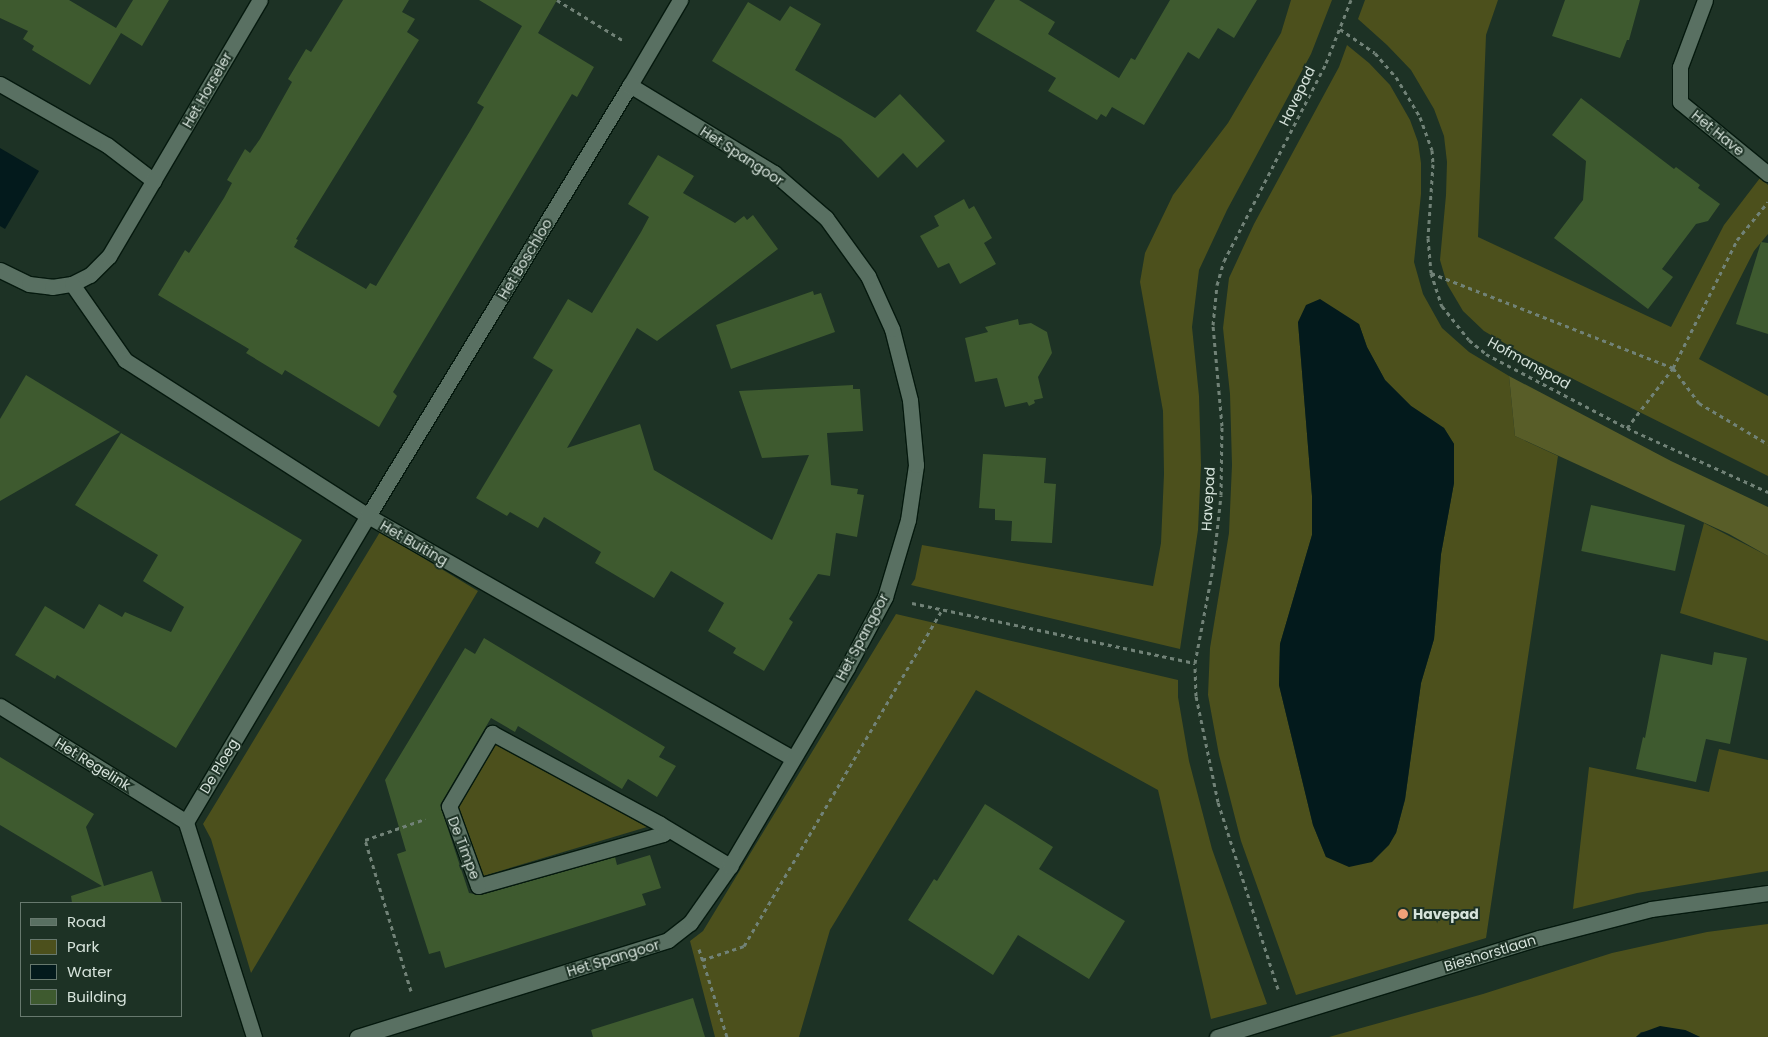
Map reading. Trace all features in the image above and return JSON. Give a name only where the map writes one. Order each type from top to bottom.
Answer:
[{"type":"street","name":"Het Horseler","points":[[0,270],[30,284],[52,287],[72,284],[90,275],[109,256],[260,0]]},
{"type":"street","name":"Het Boschloo","points":[[368,516],[680,0]]},
{"type":"street","name":"Het Have","points":[[1705,0],[1680,67],[1680,102],[1768,174]]},
{"type":"street","points":[[0,84],[107,145],[154,181]]},
{"type":"street","name":"Het Spangoor","points":[[358,1037],[668,940],[690,923],[730,866],[792,758],[847,668],[885,596],[908,520],[916,464],[910,400],[892,329],[868,276],[826,218],[774,173],[630,85]]},
{"type":"street","name":"Het Buiting","points":[[72,284],[126,360],[368,516],[792,758]]},
{"type":"street","name":"De Ploeg","points":[[186,822],[368,516]]},
{"type":"street","name":"Het Regelink","points":[[0,706],[186,822]]},
{"type":"street","name":"De Timpe","points":[[664,827],[663,834],[478,886],[448,806],[492,733],[664,827],[730,866]]},
{"type":"street","points":[[186,822],[254,1037]]},
{"type":"street","name":"Bieshorstlaan","points":[[1217,1037],[1539,938],[1651,909],[1768,893]]},
{"type":"path","points":[[557,0],[648,55]]},
{"type":"path","name":"Havepad","points":[[1287,1015],[1218,802],[1196,696],[1195,663],[1213,568],[1221,495],[1222,426],[1213,325],[1217,285],[1230,246],[1306,104],[1351,0]]},
{"type":"path","name":"Hofmanspad","points":[[1340,28],[1375,53],[1391,71],[1411,100],[1423,126],[1433,164],[1428,238],[1431,273],[1442,306],[1469,340],[1486,354],[1627,428],[1768,492]]},
{"type":"path","points":[[1627,428],[1673,368],[1737,240],[1768,202]]},
{"type":"path","points":[[1431,273],[1673,368],[1699,403],[1768,444]]},
{"type":"path","points":[[885,596],[942,610],[1195,663]]},
{"type":"path","points":[[702,960],[744,946],[942,610]]},
{"type":"path","points":[[418,1018],[365,840],[449,810]]},
{"type":"path","points":[[690,923],[727,1037]]},
{"type":"green space","points":[[1291,0],[1332,0],[1311,54],[1227,210],[1199,270],[1192,327],[1199,396],[1201,465],[1198,530],[1180,649],[911,585],[915,579],[922,545],[1153,586],[1161,543],[1164,474],[1163,411],[1140,282],[1145,253],[1173,195],[1228,123],[1281,33]]},
{"type":"green space","points":[[1365,0],[1498,0],[1486,35],[1478,237],[1671,327],[1724,225],[1760,178],[1768,185],[1768,234],[1754,251],[1699,359],[1768,396],[1768,476],[1523,354],[1484,331],[1463,311],[1447,284],[1440,260],[1446,195],[1447,162],[1444,136],[1434,109],[1411,70],[1358,19]]},
{"type":"green space","points":[[1347,45],[1369,63],[1390,85],[1410,120],[1418,142],[1421,163],[1421,194],[1414,262],[1423,294],[1442,328],[1469,352],[1509,376],[1515,436],[1558,456],[1486,938],[1296,995],[1241,841],[1219,755],[1208,695],[1210,648],[1229,533],[1232,465],[1230,394],[1223,328],[1229,278],[1254,224],[1339,67]],"holes":[[[1298,322],[1359,324],[1367,347],[1385,380],[1411,406],[1444,428],[1454,444],[1454,483],[1441,554],[1434,639],[1421,683],[1405,800],[1396,833],[1326,857],[1313,825],[1279,685],[1280,644],[1312,535],[1312,496]]]},
{"type":"green space","points":[[1509,376],[1671,461],[1768,507],[1768,556],[1729,534],[1515,436]]},
{"type":"green space","points":[[1704,523],[1768,556],[1768,641],[1680,613]]},
{"type":"green space","points":[[380,532],[478,591],[251,973],[211,839],[203,824]]},
{"type":"green space","points":[[896,614],[1178,680],[1178,697],[1189,761],[1212,849],[1267,1004],[1211,1019],[1158,790],[976,690],[830,930],[799,1037],[715,1037],[690,941],[703,931]]},
{"type":"green space","points":[[496,743],[647,827],[480,877],[454,807]]},
{"type":"green space","points":[[1719,749],[1768,760],[1768,871],[1637,893],[1573,909],[1589,767],[1709,792]]},
{"type":"green space","points":[[1768,924],[1768,1037],[1700,1037],[1685,1030],[1641,1032],[1636,1037],[1329,1037],[1483,994],[1612,953],[1707,932]]},
{"type":"water","points":[[0,148],[39,171],[5,229],[0,226]]},
{"type":"water","points":[[1320,299],[1359,324],[1367,347],[1385,380],[1411,406],[1444,428],[1454,444],[1454,483],[1441,554],[1434,639],[1421,683],[1405,799],[1396,833],[1389,845],[1372,862],[1349,867],[1326,857],[1313,825],[1279,685],[1280,644],[1312,535],[1312,496],[1298,322],[1306,305]]},
{"type":"water","points":[[1660,1026],[1685,1030],[1700,1037],[1636,1037],[1641,1033]]},
{"type":"building","points":[[0,0],[69,0],[116,28],[133,0],[169,0],[142,46],[121,33],[90,85],[32,50],[34,46],[23,39],[28,31],[0,18]]},
{"type":"building","points":[[343,0],[409,0],[402,12],[415,19],[407,32],[419,40],[296,239],[298,240],[294,247],[366,289],[370,283],[376,286],[470,131],[484,107],[477,103],[522,26],[479,0],[557,0],[538,33],[594,67],[577,97],[572,94],[409,365],[393,392],[397,396],[379,427],[285,370],[282,375],[246,353],[249,349],[158,295],[185,250],[189,253],[224,198],[232,183],[227,180],[245,149],[250,153],[260,139],[292,82],[288,79],[306,49],[311,52]]},
{"type":"building","points":[[995,0],[1019,0],[1055,22],[1048,34],[1119,78],[1131,58],[1135,60],[1170,0],[1257,0],[1234,38],[1218,28],[1199,59],[1188,52],[1144,125],[1112,107],[1106,117],[1101,114],[1097,120],[1048,91],[1056,78],[976,31]]},
{"type":"building","points":[[1565,0],[1640,0],[1629,40],[1627,40],[1620,58],[1552,36]]},
{"type":"building","points":[[748,2],[780,21],[790,6],[821,24],[795,70],[875,118],[900,94],[945,141],[917,168],[903,153],[878,178],[841,139],[712,61]]},
{"type":"building","points":[[1581,98],[1674,169],[1676,167],[1700,185],[1698,188],[1720,204],[1708,221],[1696,224],[1662,269],[1673,277],[1648,309],[1554,238],[1583,200],[1586,161],[1552,135]]},
{"type":"building","points":[[658,155],[694,176],[683,193],[735,223],[744,216],[747,220],[753,215],[778,249],[657,341],[637,328],[567,448],[640,424],[654,470],[772,540],[809,455],[762,458],[739,391],[853,385],[853,389],[860,389],[863,431],[827,433],[831,485],[858,489],[857,494],[864,495],[857,537],[836,533],[830,576],[818,574],[789,619],[793,622],[764,671],[733,653],[736,648],[708,631],[724,603],[671,571],[654,598],[595,563],[601,552],[544,517],[538,528],[510,512],[507,516],[476,498],[553,370],[533,358],[568,299],[592,313],[649,217],[628,204]]},
{"type":"building","points":[[964,199],[969,209],[974,206],[992,238],[984,243],[996,264],[960,284],[949,263],[938,268],[920,236],[939,226],[934,216]]},
{"type":"building","points":[[1761,242],[1768,243],[1768,334],[1736,324]]},
{"type":"building","points":[[813,291],[814,295],[821,293],[835,332],[731,369],[716,325]]},
{"type":"building","points":[[1018,319],[1019,325],[1031,323],[1047,332],[1052,353],[1038,377],[1043,398],[1034,400],[1035,403],[1029,406],[1027,402],[1005,407],[997,378],[975,382],[965,338],[988,332],[985,327]]},
{"type":"building","points":[[26,375],[120,432],[0,501],[0,419]]},
{"type":"building","points":[[121,433],[302,540],[176,748],[57,675],[55,679],[15,655],[45,606],[84,629],[99,604],[122,617],[125,612],[171,632],[184,607],[143,581],[158,555],[75,505]]},
{"type":"building","points":[[983,454],[1046,458],[1044,483],[1056,484],[1052,543],[1011,541],[1012,521],[995,520],[995,509],[979,508]]},
{"type":"building","points":[[1591,505],[1685,525],[1675,571],[1581,551]]},
{"type":"building","points":[[484,638],[665,747],[659,757],[676,766],[657,797],[628,779],[622,789],[518,726],[515,732],[491,718],[440,805],[469,893],[481,895],[615,857],[617,865],[650,855],[661,888],[642,894],[646,905],[445,968],[440,951],[429,954],[397,854],[406,851],[385,780],[465,648],[475,654]]},
{"type":"building","points":[[1714,652],[1747,658],[1730,744],[1706,739],[1696,782],[1636,769],[1643,737],[1645,738],[1661,654],[1712,665]]},
{"type":"building","points":[[0,757],[94,814],[86,827],[104,886],[152,871],[162,902],[72,902],[71,896],[102,886],[0,825]]},
{"type":"building","points":[[985,804],[1053,847],[1039,869],[1125,921],[1089,979],[1018,935],[993,975],[908,920],[934,879],[937,881]]},
{"type":"building","points":[[693,998],[705,1037],[593,1037],[591,1030]]},
{"type":"place","name":"Havepad","points":[[1403,914]]}]
